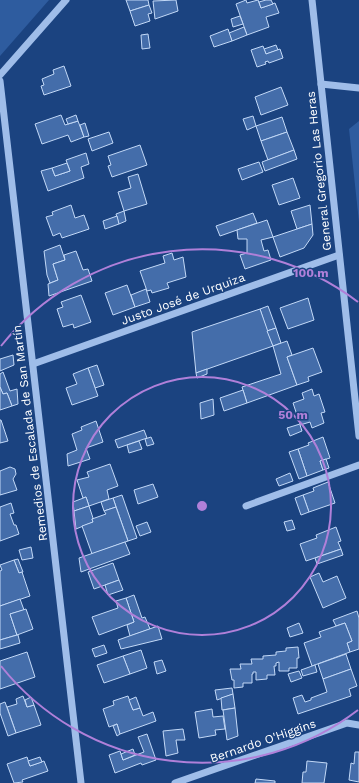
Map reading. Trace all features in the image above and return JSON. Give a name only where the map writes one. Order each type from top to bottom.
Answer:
[{"type":"street","points":[[0,75],[66,0]]},
{"type":"street","name":"General Gregorio Las Heras","points":[[312,0],[339,255],[358,408],[359,436]]},
{"type":"street","name":"Remedios de Escalada de San Martín","points":[[0,81],[81,783]]},
{"type":"street","points":[[321,84],[359,88]]},
{"type":"street","name":"Justo José de Urquiza","points":[[33,364],[339,255]]},
{"type":"street","points":[[246,506],[359,465]]},
{"type":"street","name":"Bernardo O'Higgins","points":[[175,783],[347,723],[359,725]]},
{"type":"shaded area","points":[[0,0],[49,0],[0,56]]},
{"type":"shaded area","points":[[359,121],[359,222],[349,129]]},
{"type":"building","points":[[126,0],[148,0],[149,5],[130,11]]},
{"type":"building","points":[[176,0],[178,11],[155,19],[153,1]]},
{"type":"building","points":[[246,0],[247,3],[258,0],[261,8],[275,3],[279,13],[266,17],[269,27],[247,35],[236,4]]},
{"type":"building","points":[[271,0],[273,4],[261,8],[259,2]]},
{"type":"building","points":[[149,5],[152,13],[148,14],[150,21],[135,26],[130,11]]},
{"type":"building","points":[[240,16],[243,24],[233,27],[231,19]]},
{"type":"building","points":[[244,27],[247,35],[232,41],[229,33]]},
{"type":"building","points":[[228,29],[232,41],[214,47],[210,36]]},
{"type":"building","points":[[148,34],[150,48],[142,49],[141,35]]},
{"type":"building","points":[[276,45],[278,50],[266,54],[264,49]]},
{"type":"building","points":[[263,46],[266,54],[280,49],[283,58],[269,63],[268,61],[265,62],[266,64],[257,67],[251,50]]},
{"type":"building","points":[[64,66],[71,86],[44,95],[41,86],[44,85],[42,79],[54,74],[53,70]]},
{"type":"building","points":[[281,87],[288,105],[261,115],[255,97]]},
{"type":"building","points":[[61,115],[65,125],[78,121],[84,137],[71,142],[68,135],[42,144],[35,124]]},
{"type":"building","points":[[76,115],[78,121],[68,124],[66,119]]},
{"type":"building","points":[[253,116],[256,126],[247,130],[243,119]]},
{"type":"building","points":[[282,117],[287,132],[261,141],[256,126]]},
{"type":"building","points":[[85,123],[89,136],[84,137],[80,125]]},
{"type":"building","points":[[109,132],[113,143],[92,151],[88,139]]},
{"type":"building","points":[[287,132],[294,150],[268,160],[261,141]]},
{"type":"building","points":[[140,145],[147,165],[112,177],[108,166],[111,165],[108,156]]},
{"type":"building","points":[[294,150],[297,159],[265,171],[262,162]]},
{"type":"building","points":[[86,153],[89,164],[81,167],[84,178],[48,191],[41,171],[52,168],[55,176],[70,171],[66,160]]},
{"type":"building","points":[[259,162],[263,172],[242,180],[238,169]]},
{"type":"building","points":[[67,163],[70,171],[55,176],[52,168]]},
{"type":"building","points":[[138,174],[147,204],[124,211],[118,192],[131,188],[128,177]]},
{"type":"building","points":[[293,178],[300,198],[279,205],[272,185]]},
{"type":"building","points":[[71,205],[75,218],[84,215],[89,229],[62,238],[60,233],[53,236],[46,217],[53,215],[52,212]]},
{"type":"building","points":[[310,205],[312,224],[297,229],[291,211]]},
{"type":"building","points":[[124,211],[126,221],[119,224],[116,214]]},
{"type":"building","points":[[253,213],[257,223],[220,236],[216,226]]},
{"type":"building","points":[[117,216],[119,224],[105,229],[103,221]]},
{"type":"building","points":[[267,220],[273,237],[261,240],[264,251],[268,250],[271,260],[245,269],[240,255],[247,253],[247,239],[238,239],[237,230]]},
{"type":"building","points":[[312,224],[313,235],[304,248],[280,257],[273,237]]},
{"type":"building","points":[[60,245],[65,260],[53,264],[58,280],[50,283],[47,275],[44,251]]},
{"type":"building","points":[[76,251],[83,270],[88,269],[92,281],[49,296],[48,284],[58,280],[53,264],[65,260],[64,255]]},
{"type":"building","points":[[172,253],[174,260],[183,257],[186,277],[167,283],[169,288],[152,293],[151,290],[147,291],[140,271],[165,263],[163,256]]},
{"type":"building","points":[[127,285],[135,307],[113,315],[105,293]]},
{"type":"building","points":[[146,289],[150,302],[135,307],[131,295]]},
{"type":"building","points":[[81,295],[91,322],[74,328],[73,324],[63,327],[57,309],[63,307],[61,302]]},
{"type":"building","points":[[308,298],[314,320],[288,329],[280,308]]},
{"type":"building","points":[[268,306],[276,328],[267,331],[260,309]]},
{"type":"building","points":[[260,309],[273,346],[196,373],[192,332]]},
{"type":"building","points":[[276,328],[281,343],[273,346],[267,331]]},
{"type":"building","points":[[287,341],[292,355],[287,357],[297,385],[247,403],[242,387],[281,374],[273,346]]},
{"type":"building","points":[[313,348],[322,372],[308,377],[309,381],[297,385],[287,357]]},
{"type":"building","points":[[13,355],[14,365],[0,371],[0,359]]},
{"type":"building","points":[[97,365],[104,385],[95,388],[88,368]]},
{"type":"building","points":[[88,368],[98,396],[72,405],[66,388],[77,384],[73,374]]},
{"type":"building","points":[[207,369],[207,374],[197,378],[196,373]]},
{"type":"building","points":[[3,372],[10,391],[17,389],[18,404],[12,406],[7,393],[3,394],[0,387],[0,374]]},
{"type":"building","points":[[0,387],[3,394],[7,393],[12,406],[0,410]]},
{"type":"building","points":[[312,389],[314,396],[319,394],[325,412],[321,413],[324,423],[312,428],[310,422],[300,425],[302,431],[290,436],[287,428],[300,424],[293,403],[304,399],[302,393]]},
{"type":"building","points":[[243,390],[247,403],[224,411],[220,398]]},
{"type":"building","points":[[213,399],[214,415],[201,419],[200,403]]},
{"type":"building","points":[[0,420],[8,441],[0,443]]},
{"type":"building","points":[[96,421],[103,442],[86,448],[90,459],[68,466],[67,454],[77,450],[72,434],[82,430],[81,427]]},
{"type":"building","points":[[144,430],[147,438],[118,448],[115,440]]},
{"type":"building","points":[[151,437],[154,444],[147,446],[145,439]]},
{"type":"building","points":[[323,437],[330,458],[320,461],[323,470],[307,476],[298,449]]},
{"type":"building","points":[[139,441],[142,449],[129,453],[127,445]]},
{"type":"building","points":[[298,449],[307,476],[299,479],[289,452]]},
{"type":"building","points":[[326,459],[329,468],[323,470],[320,461]]},
{"type":"building","points":[[110,464],[118,486],[107,490],[109,499],[89,506],[86,497],[83,498],[77,480],[89,477],[87,472]]},
{"type":"building","points":[[10,467],[15,469],[16,474],[13,479],[17,490],[0,495],[0,471]]},
{"type":"building","points":[[290,473],[293,481],[279,486],[276,479]]},
{"type":"building","points":[[328,482],[335,503],[309,512],[303,495],[314,491],[313,488]]},
{"type":"building","points":[[153,484],[158,497],[138,504],[134,490]]},
{"type":"building","points":[[122,495],[137,538],[128,541],[113,498]]},
{"type":"building","points":[[303,495],[309,512],[301,515],[295,498]]},
{"type":"building","points":[[86,497],[89,506],[74,511],[73,502]]},
{"type":"building","points":[[113,498],[116,507],[104,511],[101,502]]},
{"type":"building","points":[[11,503],[14,513],[10,514],[19,534],[0,541],[0,507]]},
{"type":"building","points":[[89,506],[93,522],[76,529],[74,511]]},
{"type":"building","points":[[116,507],[128,541],[92,554],[82,526],[93,522],[92,519],[106,514],[104,511]]},
{"type":"building","points":[[292,520],[295,529],[287,531],[284,522]]},
{"type":"building","points":[[147,522],[151,532],[140,536],[136,526]]},
{"type":"building","points":[[336,527],[341,541],[338,542],[341,549],[306,561],[300,544],[317,538],[316,535]]},
{"type":"building","points":[[125,542],[130,554],[81,572],[79,558]]},
{"type":"building","points":[[31,547],[33,558],[22,560],[19,550]]},
{"type":"building","points":[[341,549],[343,555],[317,564],[315,558]]},
{"type":"building","points":[[18,559],[23,572],[19,573],[14,560]]},
{"type":"building","points":[[14,560],[19,573],[22,572],[30,596],[0,606],[0,571],[2,570],[0,565]]},
{"type":"building","points":[[113,563],[119,580],[94,589],[88,572]]},
{"type":"building","points":[[319,573],[323,582],[337,576],[346,598],[323,608],[310,577]]},
{"type":"building","points":[[119,580],[123,590],[108,595],[105,585]]},
{"type":"building","points":[[134,595],[142,618],[145,617],[150,629],[130,636],[127,625],[134,622],[126,598]]},
{"type":"building","points":[[126,598],[134,622],[99,635],[92,617],[118,608],[116,601]]},
{"type":"building","points":[[20,599],[24,610],[10,614],[17,635],[0,640],[0,606]]},
{"type":"building","points":[[26,609],[33,629],[17,635],[10,614]]},
{"type":"building","points":[[357,611],[359,618],[359,649],[350,652],[347,643],[352,641],[345,623],[336,626],[333,620]]},
{"type":"building","points":[[299,623],[303,633],[290,637],[287,628]]},
{"type":"building","points":[[345,623],[352,641],[347,643],[350,652],[312,666],[304,643],[321,637],[319,632]]},
{"type":"building","points":[[158,626],[162,639],[121,649],[118,640]]},
{"type":"building","points":[[18,635],[20,643],[0,649],[0,640]]},
{"type":"building","points":[[104,645],[107,653],[95,657],[92,649]]},
{"type":"building","points":[[298,647],[299,658],[297,658],[297,668],[289,668],[289,671],[279,671],[279,662],[276,663],[276,666],[274,666],[275,675],[267,675],[267,679],[256,680],[256,672],[253,672],[252,683],[243,683],[243,687],[234,688],[234,680],[232,680],[230,669],[241,669],[240,664],[252,664],[251,659],[263,659],[263,656],[276,655],[276,652],[286,651],[286,648]]},
{"type":"building","points":[[141,650],[147,668],[130,674],[123,656]]},
{"type":"building","points":[[27,652],[35,677],[0,689],[0,661]]},
{"type":"building","points":[[346,654],[351,669],[323,679],[318,664]]},
{"type":"building","points":[[123,656],[130,674],[104,683],[97,665]]},
{"type":"building","points":[[162,660],[166,671],[157,674],[154,662]]},
{"type":"building","points":[[315,665],[317,672],[303,676],[301,670]]},
{"type":"building","points":[[351,669],[357,686],[349,689],[351,696],[298,714],[293,698],[302,695],[305,702],[327,692],[323,679]]},
{"type":"building","points":[[299,671],[302,678],[291,682],[288,674]]},
{"type":"building","points":[[232,688],[233,694],[217,700],[215,690]]},
{"type":"building","points":[[233,694],[235,708],[222,710],[221,698]]},
{"type":"building","points":[[23,696],[27,707],[34,705],[41,725],[16,733],[7,707],[17,704],[16,699]]},
{"type":"building","points":[[128,696],[133,710],[140,708],[143,716],[153,712],[156,721],[120,734],[117,724],[109,727],[103,709],[114,705],[113,701]]},
{"type":"building","points":[[31,697],[34,705],[27,707],[25,700]]},
{"type":"building","points":[[136,697],[140,708],[133,710],[129,700]]},
{"type":"building","points":[[5,702],[16,733],[8,736],[0,713],[0,704]]},
{"type":"building","points":[[235,708],[238,736],[227,740],[223,710]]},
{"type":"building","points":[[212,709],[213,717],[223,716],[225,729],[215,730],[216,735],[199,738],[195,712]]},
{"type":"building","points":[[117,724],[120,734],[117,736],[113,726]]},
{"type":"building","points":[[183,729],[185,740],[176,740],[178,753],[166,756],[163,731]]},
{"type":"building","points":[[147,734],[156,760],[142,765],[141,763],[115,773],[109,755],[120,751],[123,760],[144,752],[138,737]]},
{"type":"building","points":[[133,749],[135,755],[123,760],[121,754]]},
{"type":"building","points":[[355,752],[359,752],[359,782],[349,780],[351,763],[354,764]]},
{"type":"building","points":[[27,757],[30,766],[44,761],[48,771],[22,780],[23,782],[14,783],[7,764]]},
{"type":"building","points":[[40,757],[42,762],[30,766],[28,761]]},
{"type":"building","points":[[307,761],[327,763],[324,783],[302,783],[303,772],[306,772]]},
{"type":"building","points":[[256,779],[275,781],[275,783],[255,783]]}]
